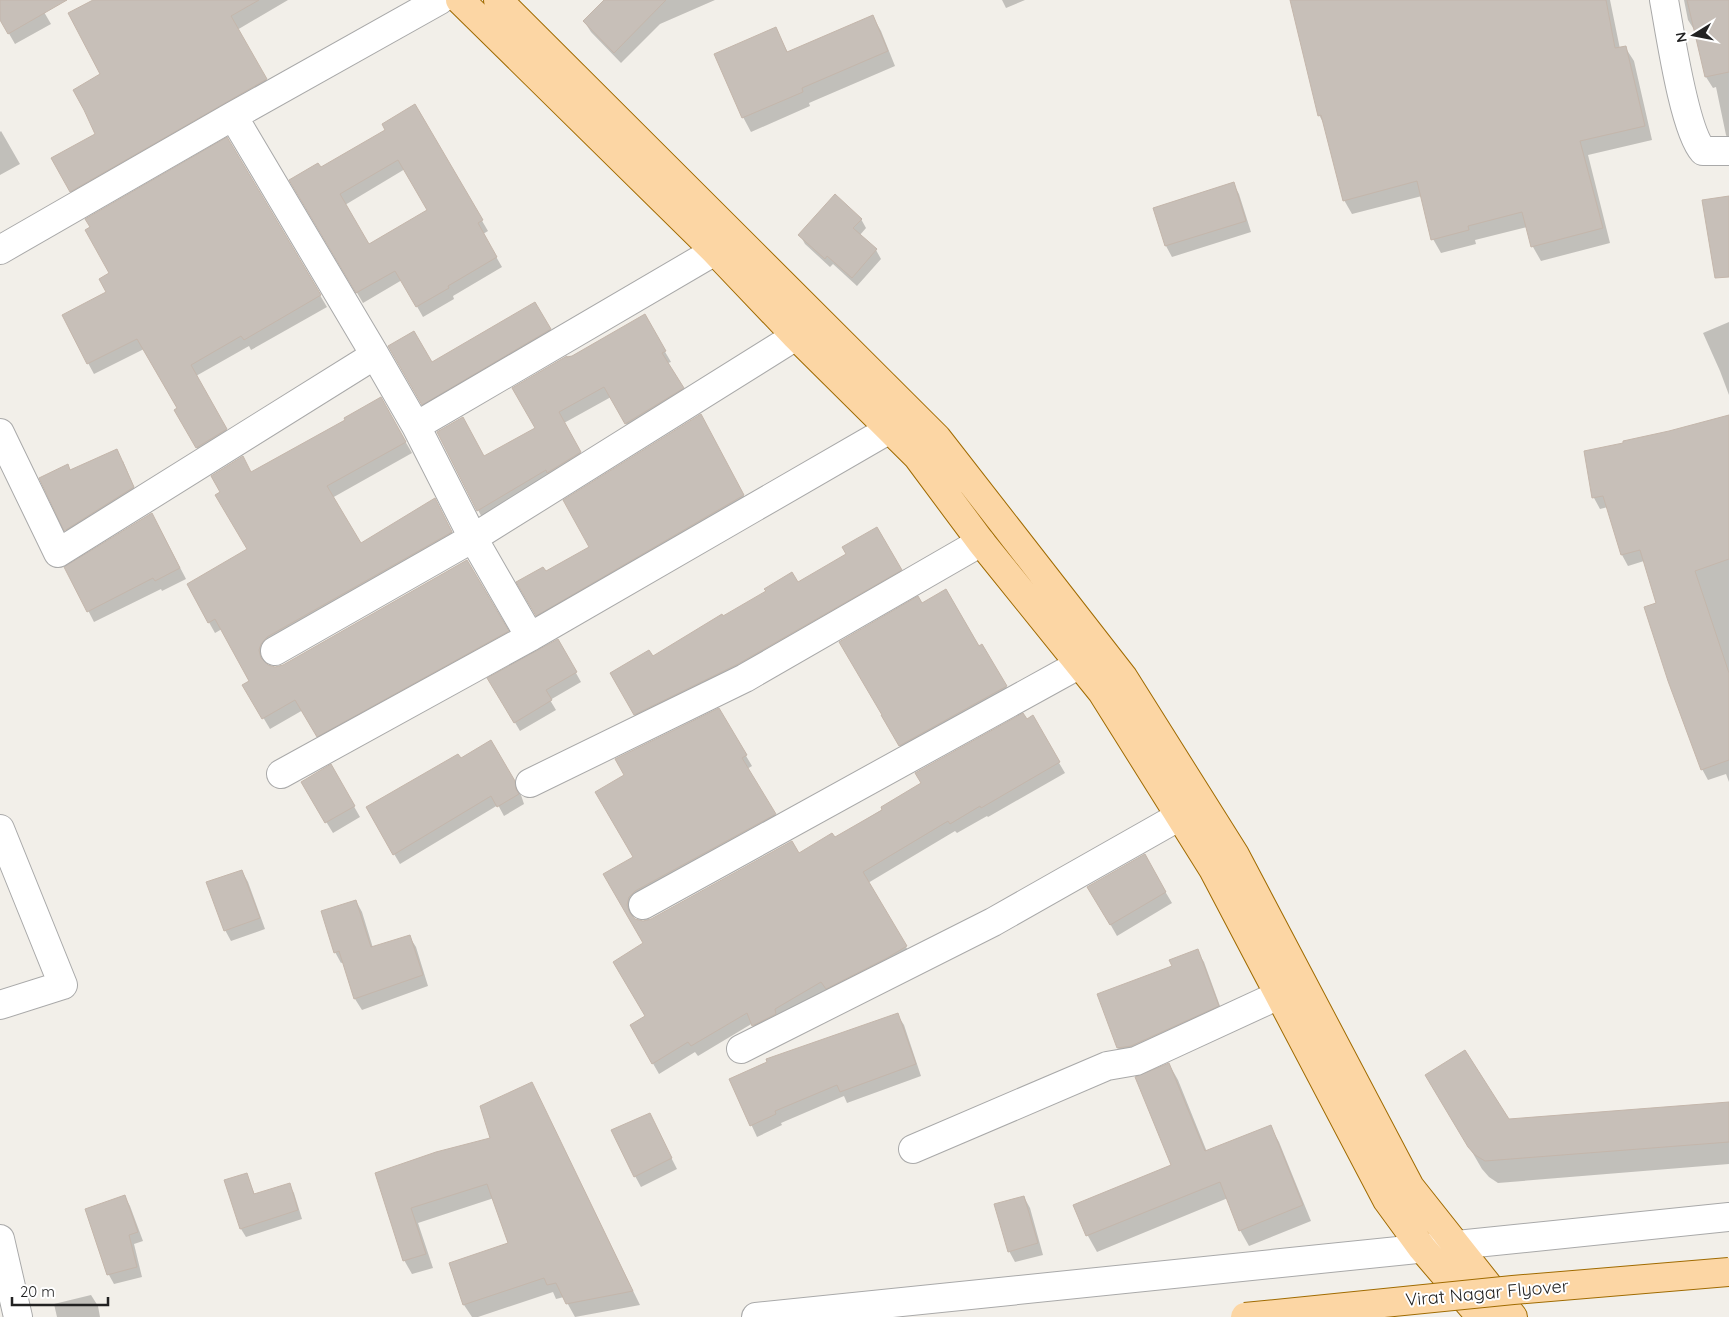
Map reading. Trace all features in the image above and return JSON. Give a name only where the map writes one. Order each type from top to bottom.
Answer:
[{"type":"main road","points":[[460,0],[715,251],[796,336],[917,456],[981,542],[1102,692],[1213,868],[1387,1200],[1422,1248],[1481,1317]]},
{"type":"main road","points":[[498,0],[937,438],[1123,677],[1235,855],[1410,1187],[1513,1317]]},
{"type":"main road","name":"Virat Nagar Flyover","points":[[1245,1317],[1513,1290],[1729,1272]]},
{"type":"street","points":[[0,250],[232,116],[440,0]]},
{"type":"street","points":[[1664,0],[1684,103],[1697,144],[1704,150],[1729,152]]},
{"type":"street","points":[[232,116],[416,426],[473,538],[530,637]]},
{"type":"street","points":[[416,426],[715,251]]},
{"type":"street","points":[[275,651],[473,538],[796,336]]},
{"type":"street","points":[[0,433],[58,553],[375,355]]},
{"type":"street","points":[[281,774],[530,637],[890,429]]},
{"type":"street","points":[[530,783],[744,678],[981,542]]},
{"type":"street","points":[[643,905],[1080,664]]},
{"type":"street","points":[[741,1049],[994,922],[1180,816]]},
{"type":"street","points":[[0,830],[63,985],[0,1005]]},
{"type":"street","points":[[913,1149],[1107,1066],[1136,1061],[1280,995]]},
{"type":"street","points":[[756,1317],[1729,1217]]},
{"type":"street","points":[[0,1239],[18,1317]]},
{"type":"building","points":[[0,0],[67,0],[8,34],[0,20]]},
{"type":"building","points":[[93,0],[259,0],[231,16],[267,79],[70,192],[51,158],[95,134],[73,90],[100,74],[68,13]]},
{"type":"building","points":[[604,0],[666,0],[614,53],[583,21]]},
{"type":"building","points":[[1290,0],[1606,0],[1615,48],[1626,46],[1645,126],[1580,141],[1603,228],[1531,247],[1522,212],[1468,226],[1469,230],[1431,240],[1417,181],[1343,201],[1321,115],[1318,116]]},
{"type":"building","points":[[1687,0],[1729,0],[1729,72],[1705,77]]},
{"type":"building","points":[[873,15],[888,51],[802,88],[803,92],[742,118],[714,54],[776,27],[787,52]]},
{"type":"building","points":[[415,104],[483,220],[478,223],[497,257],[416,307],[395,271],[356,293],[289,180],[318,163],[321,167],[385,130],[382,124]],"holes":[[[398,160],[427,210],[369,244],[340,194]]]},
{"type":"building","points":[[227,137],[321,295],[244,340],[241,336],[191,365],[227,429],[196,448],[174,410],[177,408],[137,339],[87,364],[62,315],[106,292],[99,279],[109,273],[85,230],[90,227],[85,219]]},
{"type":"building","points":[[1234,182],[1246,221],[1165,246],[1153,208]]},
{"type":"building","points":[[835,194],[862,219],[853,228],[877,249],[852,278],[827,256],[825,259],[798,235]]},
{"type":"building","points":[[1729,196],[1729,277],[1715,278],[1702,200]]},
{"type":"building","points":[[535,302],[551,329],[422,405],[388,346],[414,331],[432,362]]},
{"type":"building","points":[[645,314],[666,351],[662,353],[684,388],[625,424],[604,387],[559,412],[581,452],[547,473],[546,470],[477,511],[437,432],[463,417],[484,456],[535,428],[512,388]]},
{"type":"building","points":[[381,397],[406,442],[327,486],[361,543],[435,498],[452,532],[267,637],[259,650],[261,658],[268,665],[275,667],[283,665],[467,560],[509,631],[317,737],[295,700],[262,719],[242,685],[249,681],[215,619],[208,623],[187,584],[247,549],[215,495],[220,492],[211,476],[243,456],[251,472],[345,420],[344,418]]},
{"type":"building","points":[[701,414],[744,495],[536,616],[516,582],[543,567],[546,571],[589,547],[563,500]]},
{"type":"building","points":[[1729,415],[1729,559],[1695,571],[1729,673],[1729,760],[1701,770],[1668,681],[1644,607],[1656,603],[1640,550],[1621,555],[1603,496],[1592,498],[1584,451],[1623,443],[1623,441]]},
{"type":"building","points":[[117,449],[134,487],[64,531],[39,478],[68,464],[70,470]]},
{"type":"building","points":[[152,513],[180,568],[155,581],[153,578],[87,612],[64,567]]},
{"type":"building","points":[[877,527],[902,570],[738,664],[634,715],[610,673],[649,650],[653,656],[722,614],[723,616],[766,591],[764,589],[792,572],[798,582],[846,554],[842,547]]},
{"type":"building","points":[[946,589],[979,646],[982,644],[1007,686],[899,746],[839,642],[918,596],[922,603]]},
{"type":"building","points":[[558,639],[577,672],[546,690],[552,700],[514,723],[487,678]]},
{"type":"building","points":[[719,708],[747,755],[742,758],[776,814],[635,891],[629,897],[627,905],[635,919],[643,921],[651,919],[792,841],[799,853],[832,833],[835,837],[882,810],[881,807],[921,783],[915,773],[1023,713],[1027,719],[1033,715],[1060,762],[981,808],[980,806],[950,824],[948,821],[863,872],[907,946],[826,989],[821,982],[775,1009],[776,1014],[752,1026],[747,1013],[691,1046],[688,1042],[652,1064],[630,1025],[645,1016],[613,962],[643,943],[603,874],[633,857],[595,792],[624,775],[615,759]]},
{"type":"building","points":[[491,740],[515,781],[519,794],[497,807],[491,796],[393,855],[366,807],[458,754],[461,758]]},
{"type":"building","points":[[331,764],[355,806],[325,823],[301,782]]},
{"type":"building","points":[[1145,854],[1166,892],[1110,925],[1087,887]]},
{"type":"building","points":[[242,870],[260,918],[224,931],[206,882]]},
{"type":"building","points":[[356,900],[371,947],[410,935],[423,975],[354,999],[339,951],[334,953],[321,911]]},
{"type":"building","points":[[1198,949],[1219,1006],[1131,1046],[1117,1048],[1097,994],[1172,966],[1169,960]]},
{"type":"building","points":[[898,1013],[916,1064],[840,1092],[837,1085],[775,1111],[776,1114],[750,1126],[729,1079],[767,1062],[766,1059]]},
{"type":"building","points":[[1465,1050],[1509,1119],[1729,1102],[1729,1142],[1485,1161],[1475,1155],[1468,1147],[1425,1075]]},
{"type":"building","points":[[1169,1063],[1205,1151],[1271,1125],[1303,1205],[1239,1231],[1220,1182],[1086,1236],[1073,1205],[1171,1165],[1135,1077]]},
{"type":"building","points":[[532,1082],[633,1291],[566,1304],[556,1283],[547,1285],[544,1278],[463,1305],[449,1263],[508,1243],[487,1184],[411,1208],[426,1254],[403,1261],[375,1173],[436,1152],[490,1138],[480,1106]]},
{"type":"building","points":[[650,1113],[672,1158],[634,1177],[611,1130]]},
{"type":"building","points":[[247,1173],[254,1194],[290,1183],[298,1210],[240,1229],[224,1180]]},
{"type":"building","points":[[125,1195],[138,1232],[129,1235],[137,1267],[107,1275],[85,1209]]},
{"type":"building","points":[[1024,1196],[1038,1243],[1008,1252],[994,1204]]}]
